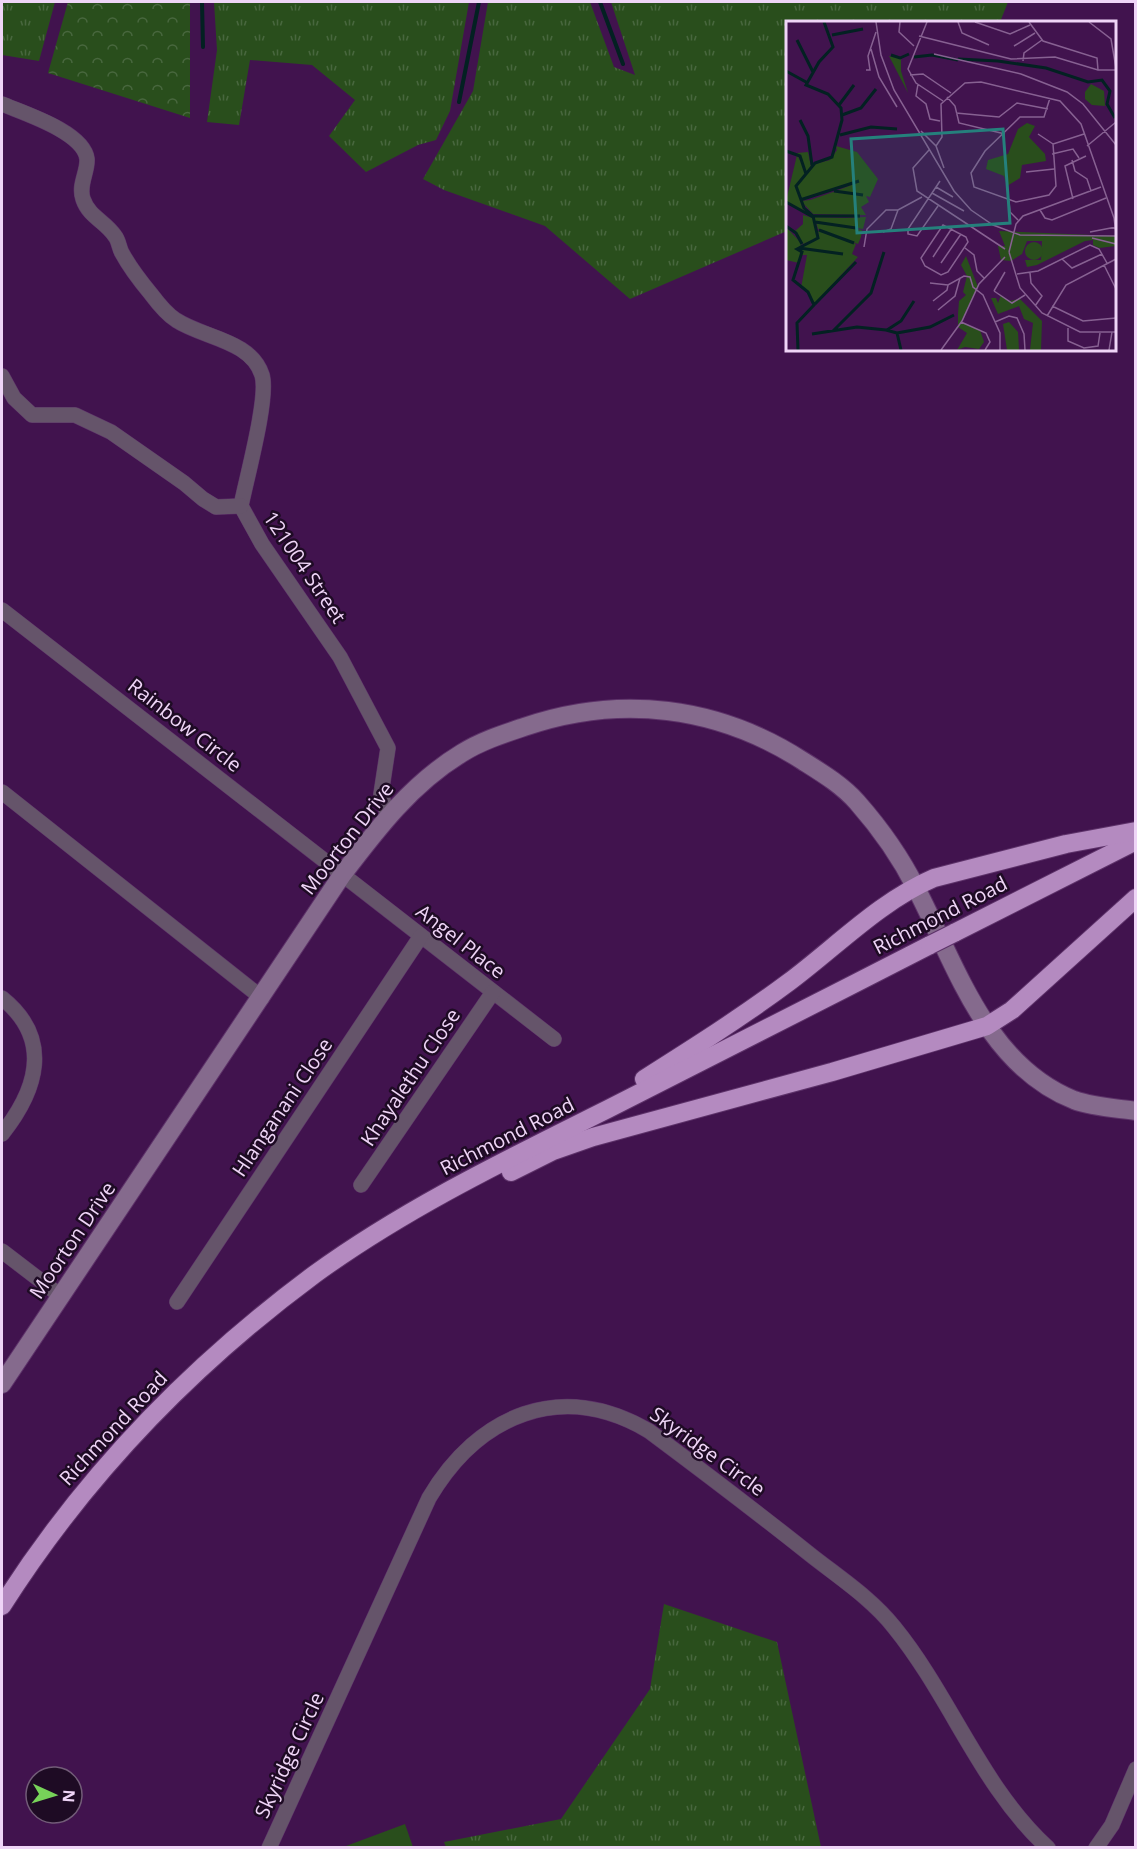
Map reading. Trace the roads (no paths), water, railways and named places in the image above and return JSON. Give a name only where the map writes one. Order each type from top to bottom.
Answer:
[{"type":"highway","points":[[551,1137],[711,1037],[915,886],[934,878],[1066,844],[1136,831]]},
{"type":"highway","name":"Richmond Road","points":[[2,1606],[70,1510],[125,1445],[182,1387],[267,1312],[316,1274],[391,1223],[551,1137],[1136,841]]},
{"type":"highway","points":[[391,1223],[470,1191],[553,1151],[593,1137],[832,1072],[987,1026],[1012,1010],[1136,898]]},
{"type":"street","name":"121004 Street","points":[[2,104],[46,121],[79,145],[86,155],[82,198],[90,214],[116,237],[122,253],[151,295],[175,320],[237,347],[256,363],[264,382],[241,506],[262,544],[340,657],[388,747],[381,794],[388,816]]},
{"type":"street","points":[[2,376],[14,399],[32,415],[75,415],[111,432],[216,507],[241,506]]},
{"type":"street","name":"Rainbow Circle","points":[[2,610],[342,875]]},
{"type":"street","name":"Moorton Drive","points":[[2,1384],[342,875],[388,816],[421,783],[444,765],[483,742],[569,713],[624,707],[685,712],[737,726],[768,739],[836,783],[872,820],[915,886],[951,961],[1000,1045],[1025,1071],[1057,1092],[1086,1104],[1136,1111]]},
{"type":"street","points":[[2,792],[262,998]]},
{"type":"street","name":"Angel Place","points":[[342,875],[554,1039]]},
{"type":"street","name":"Hlanganani Close","points":[[177,1302],[421,936]]},
{"type":"street","name":"Khayalethu Close","points":[[362,1185],[493,992]]},
{"type":"street","points":[[2,998],[21,1018],[35,1058],[34,1073],[25,1102],[2,1134]]},
{"type":"street","points":[[2,1251],[62,1297]]},
{"type":"street","name":"Skyridge Circle","points":[[269,1848],[429,1498],[441,1478],[464,1450],[501,1423],[538,1410],[569,1407],[604,1411],[630,1420],[649,1431],[759,1514],[880,1611],[908,1644],[942,1694],[1008,1805],[1048,1848]]},
{"type":"street","points":[[1096,1848],[1112,1825],[1136,1769]]},
{"type":"waterway","points":[[202,2],[203,47]]},
{"type":"waterway","points":[[459,102],[479,2]]},
{"type":"waterway","points":[[600,2],[623,64]]}]
